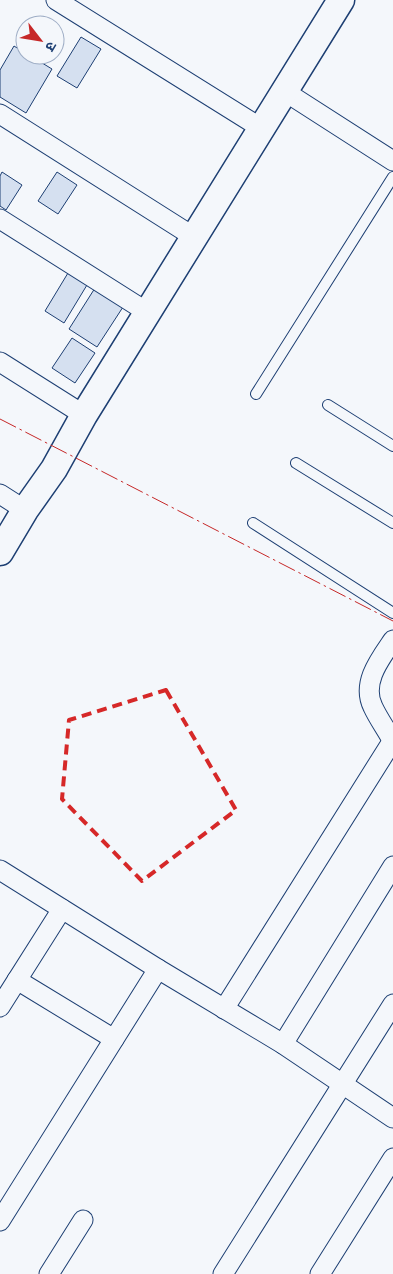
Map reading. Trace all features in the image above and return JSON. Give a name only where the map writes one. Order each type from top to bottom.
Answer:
[{"type":"street","points":[[56,0],[261,128]]},
{"type":"street","points":[[0,552],[25,510],[54,469],[84,415],[147,312],[341,0]]},
{"type":"street","points":[[284,91],[393,161]]},
{"type":"street","points":[[0,114],[194,237]]},
{"type":"street","points":[[0,219],[147,312]]},
{"type":"street","points":[[0,362],[84,415]]},
{"type":"street","points":[[0,494],[25,510]]},
{"type":"street","points":[[224,1009],[393,740],[372,705],[369,693],[370,679],[393,640]]},
{"type":"street","points":[[283,1044],[393,866]]},
{"type":"street","points":[[0,870],[158,969],[283,1044],[393,1118]]},
{"type":"street","points":[[0,1007],[62,909]]},
{"type":"street","points":[[0,1221],[158,969]]},
{"type":"street","points":[[17,980],[114,1039]]},
{"type":"street","points":[[223,1274],[393,1004]]},
{"type":"street","points":[[320,1274],[393,1158]]},
{"type":"street","points":[[49,1274],[83,1220]]},
{"type":"lane","points":[[256,394],[393,177]]},
{"type":"lane","points":[[328,405],[393,446]]},
{"type":"lane","points":[[296,463],[393,523]]},
{"type":"lane","points":[[253,523],[393,613]]},
{"type":"highlighted area","points":[[166,690],[236,810],[142,881],[62,799],[69,720]]},
{"type":"building","points":[[81,37],[101,49],[77,88],[57,76]]},
{"type":"building","points":[[14,46],[15,65],[45,65],[52,69],[26,113],[0,97],[0,70]]},
{"type":"building","points":[[2,172],[22,185],[6,210],[0,206],[0,176]]},
{"type":"building","points":[[57,172],[77,185],[58,214],[38,201]]},
{"type":"building","points":[[71,268],[90,280],[64,323],[45,311]]},
{"type":"building","points":[[95,288],[123,307],[97,347],[69,329]]},
{"type":"building","points":[[72,338],[95,353],[75,383],[52,368]]},
{"type":"power","points":[[0,419],[393,621]]}]
